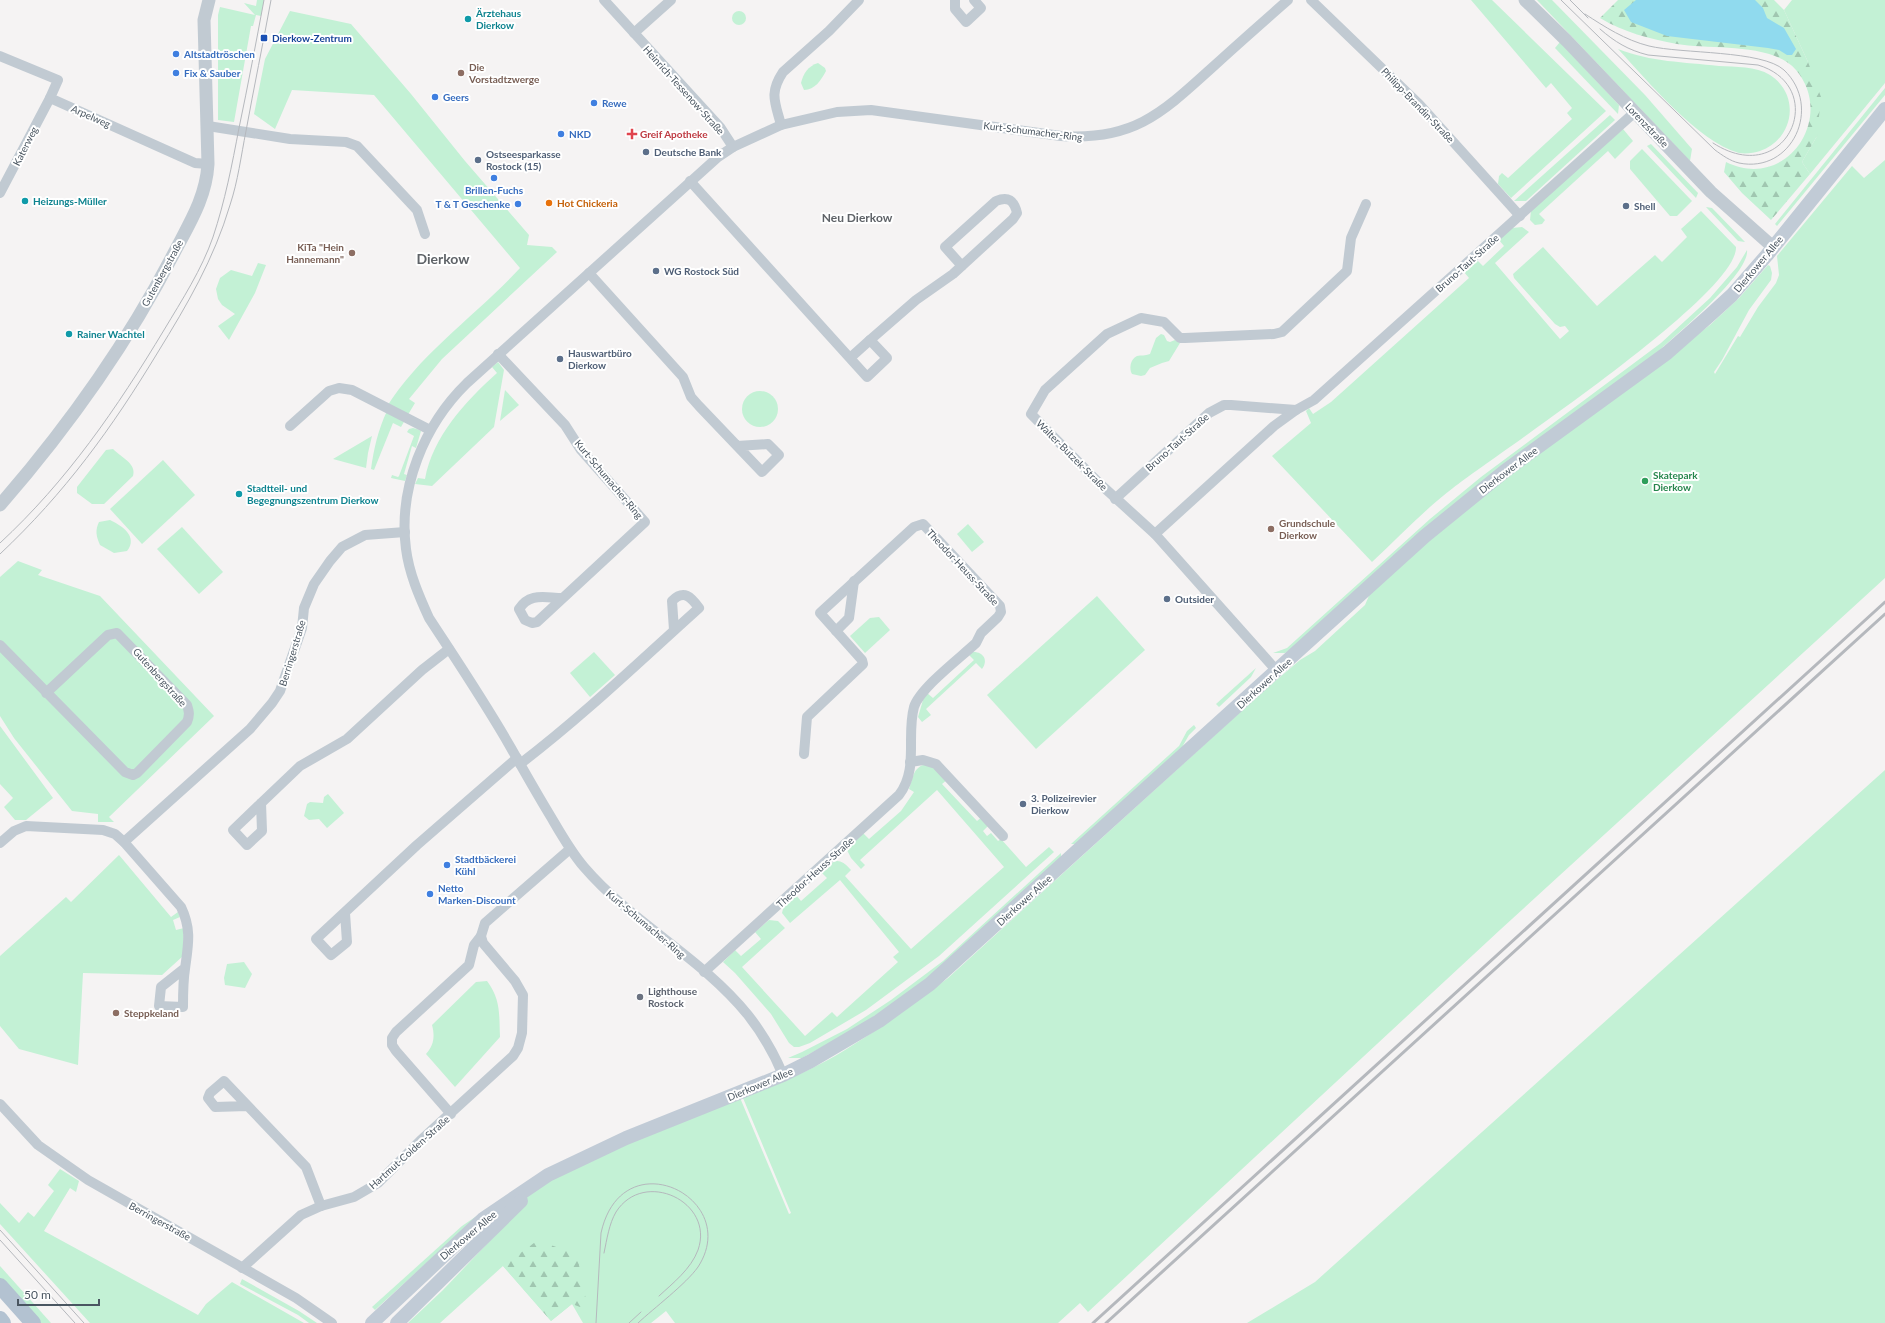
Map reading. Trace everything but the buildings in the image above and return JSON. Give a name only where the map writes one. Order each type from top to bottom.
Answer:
[{"type":"main road","name":"Dierkower Allee","points":[[372,1323],[483,1220],[548,1174],[626,1138],[783,1075],[846,1042],[879,1021],[930,984],[1425,536],[1537,448],[1641,373],[1683,339],[1732,295],[1885,109]]},
{"type":"main road","name":"Dierkower Allee","points":[[397,1323],[528,1195],[546,1180],[575,1162]]},
{"type":"main road","points":[[0,1286],[33,1323]]},
{"type":"main road","points":[[0,1319],[3,1323]]},
{"type":"street","name":"Gutenbergstraße","points":[[0,504],[28,472],[81,404],[119,348],[165,271],[201,201],[207,181],[208,164],[204,20],[209,0]]},
{"type":"street","name":"Heinrich-Tessenow-Straße","points":[[604,0],[720,127],[734,147]]},
{"type":"street","points":[[634,33],[671,0]]},
{"type":"street","points":[[781,125],[774,93],[774,87],[777,81],[783,72],[829,31],[859,0]]},
{"type":"street","points":[[955,0],[955,9],[966,22],[981,8],[974,0]]},
{"type":"street","name":"Kurt-Schumacher-Ring","points":[[783,1075],[766,1042],[747,1015],[704,972],[615,899],[597,881],[570,849],[518,761],[429,618],[419,596],[410,568],[405,532],[406,503],[412,476],[430,430],[453,397],[498,354],[690,181],[734,147],[781,125],[824,114],[854,110],[905,114],[1061,136],[1092,137],[1123,131],[1148,121],[1174,102],[1288,0]]},
{"type":"street","name":"Lorenzstraße","points":[[1525,0],[1711,192],[1773,247]]},
{"type":"street","name":"Philipp-Brandin-Straße","points":[[1314,3],[1419,104],[1520,216]]},
{"type":"street","points":[[0,56],[58,80],[50,98]]},
{"type":"street","name":"Arpelweg","points":[[50,98],[194,163],[208,164]]},
{"type":"street","name":"Katerweg","points":[[0,193],[50,98]]},
{"type":"street","name":"Bruno-Taut-Straße","points":[[1155,534],[1274,426],[1296,410],[1314,400],[1635,112]]},
{"type":"street","points":[[208,126],[290,139],[346,142],[357,146],[417,210],[425,234]]},
{"type":"street","points":[[690,181],[867,377],[887,358],[870,340]]},
{"type":"street","points":[[850,358],[916,300],[962,266],[1013,219],[1017,212],[1015,204],[1010,199],[1003,198],[996,201],[945,247],[962,266]]},
{"type":"street","name":"Walter-Butzek-Straße","points":[[1278,670],[1155,534],[1115,499],[1031,414],[1045,390],[1107,334],[1141,318],[1164,322],[1180,338],[1274,334],[1282,332],[1347,271],[1351,238],[1366,204]]},
{"type":"street","points":[[589,273],[683,377],[691,397],[737,446]]},
{"type":"street","name":"Kurt-Schumacher-Ring","points":[[498,354],[565,425],[582,450],[645,522],[563,598]]},
{"type":"street","points":[[290,426],[329,392],[339,388],[352,390],[430,430]]},
{"type":"street","name":"Bruno-Taut-Straße","points":[[1115,499],[1209,413],[1216,409],[1231,405],[1296,410]]},
{"type":"street","name":"Theodor-Heuss-Straße","points":[[704,972],[899,795],[908,780],[913,715],[918,699],[926,688],[976,643],[981,633],[998,617],[1001,612],[1000,606],[923,524],[919,524],[914,527],[820,613],[862,660],[863,664],[808,717],[804,754]]},
{"type":"street","name":"Berringerstraße","points":[[124,842],[250,729],[272,703],[280,691],[302,628],[304,608],[314,584],[342,547],[365,535],[405,532]]},
{"type":"street","points":[[836,631],[849,618],[854,581]]},
{"type":"street","points":[[345,913],[417,845],[518,761],[550,741],[674,630]]},
{"type":"street","name":"Gutenbergstraße","points":[[0,645],[46,693],[125,772],[129,774],[137,773],[187,722],[190,712],[187,705],[117,633],[108,635],[46,693]]},
{"type":"street","points":[[261,803],[300,766],[347,739],[422,670],[449,649]]},
{"type":"street","points":[[910,762],[923,760],[936,764],[1004,836]]},
{"type":"street","points":[[0,843],[14,831],[26,826],[103,830],[116,834],[181,907],[186,918],[189,939],[185,968]]},
{"type":"street","name":"Hartmut-Colden-Straße","points":[[451,1114],[396,1051],[392,1045],[392,1038],[396,1032],[469,965],[474,945],[481,936],[485,923],[570,849]]},
{"type":"street","name":"Hartmut-Colden-Straße","points":[[242,1268],[301,1215],[321,1206],[354,1197],[372,1188],[420,1141],[513,1056],[518,1048],[522,1033],[524,1001],[520,988],[487,949],[481,936]]},
{"type":"street","name":"Berringerstraße","points":[[0,1104],[38,1145],[61,1163],[88,1180],[311,1307],[332,1323]]},
{"type":"street","points":[[248,1106],[306,1167],[321,1206]]},
{"type":"green space","points":[[257,0],[264,0],[261,16],[256,15],[253,26],[251,26],[234,122],[218,120],[218,15],[220,7],[255,15],[244,3],[256,6]]},
{"type":"green space","points":[[1471,0],[1492,0],[1606,111],[1511,198],[1498,184],[1499,176],[1502,173],[1508,178],[1572,119],[1567,113],[1572,108],[1551,83],[1546,88]]},
{"type":"green space","points":[[1537,0],[1552,0],[1645,95],[1692,149],[1690,161]]},
{"type":"green space","points":[[1618,0],[1774,0],[1784,10],[1808,62],[1821,97],[1817,136],[1802,162],[1810,174],[1771,220],[1742,193],[1724,172],[1726,162],[1748,169],[1768,167],[1786,158],[1799,145],[1808,128],[1811,108],[1807,89],[1796,70],[1785,61],[1772,55],[1757,51],[1677,44],[1627,31],[1600,18]]},
{"type":"green space","points":[[1792,0],[1885,0],[1885,83],[1810,174],[1802,162],[1817,136],[1808,62],[1784,10]]},
{"type":"green space","points":[[290,11],[351,24],[411,94],[465,161],[529,235],[527,245],[552,247],[557,252],[442,359],[409,399],[415,403],[406,418],[386,408],[400,388],[432,352],[503,286],[520,268],[374,95],[292,90],[275,129],[254,114],[265,59]]},
{"type":"green space","points":[[736,11],[742,11],[746,15],[746,21],[742,25],[736,25],[732,21],[732,15]]},
{"type":"green space","points":[[1560,42],[1619,105],[1618,114],[1555,48]]},
{"type":"green space","points":[[1618,49],[1643,57],[1655,59],[1745,68],[1764,72],[1780,84],[1786,94],[1789,105],[1789,116],[1786,127],[1780,137],[1771,145],[1760,151],[1739,153],[1723,146],[1690,123],[1658,93]]},
{"type":"green space","points":[[818,63],[825,68],[826,71],[820,81],[808,90],[804,90],[801,83],[803,76],[811,66]]},
{"type":"green space","points":[[1885,88],[1885,95],[1777,226],[1775,224]]},
{"type":"green space","points":[[1610,115],[1615,120],[1526,201],[1514,201]]},
{"type":"green space","points":[[1623,129],[1633,141],[1615,159],[1608,151],[1539,214],[1545,220],[1542,224],[1535,225],[1530,220],[1531,210]]},
{"type":"green space","points":[[1651,144],[1698,193],[1696,198],[1647,146]]},
{"type":"green space","points":[[1642,149],[1692,201],[1677,216],[1670,216],[1630,169],[1630,161]]},
{"type":"green space","points":[[1885,160],[1885,578],[1501,929],[1088,1312],[1080,1303],[1058,1323],[675,1323],[666,1311],[651,1323],[583,1323],[572,1304],[551,1321],[503,1266],[440,1323],[408,1323],[443,1290],[505,1225],[528,1195],[546,1180],[738,1093],[789,1214],[791,1213],[743,1098],[795,1076],[833,1057],[858,1042],[948,978],[1259,695],[1300,660],[1315,651],[1365,605],[1371,591],[1479,497],[1710,325],[1739,298],[1768,265],[1770,266],[1772,273],[1771,280],[1749,310],[1714,372],[1715,374],[1738,336],[1740,337],[1758,307],[1776,283],[1779,275],[1777,256],[1852,166],[1864,178]]},
{"type":"green space","points":[[1706,207],[1712,208],[1745,242],[1738,241]]},
{"type":"green space","points":[[1701,211],[1736,247],[1726,270],[1699,300],[1659,335],[1612,372],[1442,496],[1372,562],[1272,456],[1311,423],[1306,411],[1309,408],[1313,414],[1331,402],[1469,278],[1464,272],[1477,260],[1483,266],[1504,246],[1499,240],[1512,228],[1522,227],[1529,232],[1495,263],[1560,339],[1569,331],[1565,326],[1560,327],[1555,324],[1514,278],[1513,274],[1543,247],[1597,306],[1655,255],[1662,262],[1687,237],[1681,229]]},
{"type":"green space","points":[[1747,250],[1745,260],[1726,287],[1660,350],[1290,650],[1285,653],[1273,653],[1287,648],[1430,519],[1481,477],[1661,343],[1710,298],[1737,267]]},
{"type":"green space","points":[[258,263],[266,265],[255,293],[229,340],[218,326],[235,314],[222,305],[218,299],[216,289],[220,278],[231,270],[252,276]]},
{"type":"green space","points":[[1161,334],[1164,335],[1167,341],[1170,342],[1175,340],[1180,343],[1169,361],[1150,368],[1145,375],[1141,376],[1132,374],[1130,367],[1133,359],[1137,356],[1150,354],[1156,338]]},
{"type":"green space","points":[[498,362],[504,370],[494,427],[432,486],[415,484],[418,478],[425,479],[435,448],[443,434],[462,408],[497,373],[492,367]]},
{"type":"green space","points":[[505,390],[519,405],[500,421]]},
{"type":"green space","points":[[764,391],[773,396],[777,402],[777,416],[773,422],[764,427],[756,427],[747,422],[743,416],[742,405],[747,396],[753,392]]},
{"type":"green space","points":[[387,411],[405,420],[401,427],[393,423],[374,470],[371,469],[375,446]]},
{"type":"green space","points":[[413,428],[421,431],[416,448],[412,446],[404,474],[407,475],[405,481],[391,478],[392,475],[399,476],[414,436],[407,432],[409,429]]},
{"type":"green space","points":[[372,436],[366,468],[333,459]]},
{"type":"green space","points":[[113,449],[131,464],[134,472],[133,476],[104,504],[92,504],[77,493],[77,487],[106,450]]},
{"type":"green space","points":[[163,460],[195,495],[142,544],[110,509]]},
{"type":"green space","points":[[110,520],[120,525],[128,532],[131,541],[127,551],[114,553],[100,545],[96,533],[99,522]]},
{"type":"green space","points":[[968,524],[984,542],[972,552],[957,534]]},
{"type":"green space","points":[[182,527],[223,572],[199,594],[157,549]]},
{"type":"green space","points":[[18,561],[42,570],[38,575],[100,596],[214,716],[109,817],[114,822],[98,822],[98,814],[72,811],[14,738],[0,716],[0,577]]},
{"type":"green space","points":[[1097,596],[1145,650],[1036,749],[987,695]]},
{"type":"green space","points":[[879,617],[890,630],[865,653],[850,636],[870,618]]},
{"type":"green space","points":[[594,652],[615,675],[590,697],[570,673]]},
{"type":"green space","points":[[972,652],[979,653],[984,657],[985,662],[982,669],[976,663],[926,709],[931,715],[922,722],[918,717],[923,700],[927,693],[933,698],[974,660],[969,655]]},
{"type":"green space","points":[[1256,668],[1251,677],[1219,707],[1216,704]]},
{"type":"green space","points":[[1194,725],[1196,728],[1189,735],[1181,749],[1076,844],[1071,844],[1179,746],[1187,731]]},
{"type":"green space","points":[[0,726],[53,798],[26,820],[15,820],[4,807],[13,798],[0,784]]},
{"type":"green space","points":[[922,765],[933,765],[948,779],[942,784],[977,821],[982,817],[989,825],[983,831],[987,836],[991,833],[998,841],[1001,839],[1026,867],[1049,847],[1054,852],[939,956],[866,1010],[810,1043],[799,1047],[794,1047],[789,1043],[771,1014],[735,973],[723,962],[735,950],[741,956],[761,939],[755,932],[769,920],[778,921],[785,928],[742,967],[805,1036],[832,1012],[837,1017],[898,962],[893,957],[899,952],[840,880],[790,923],[782,913],[784,905],[796,895],[801,901],[827,878],[821,872],[825,868],[836,861],[839,861],[847,866],[851,870],[845,876],[911,949],[1004,867],[937,790],[860,860],[865,865],[861,869],[851,858],[847,850],[849,846],[863,833],[869,839],[901,811],[914,792],[909,789],[916,770]]},
{"type":"green space","points":[[1885,770],[1885,1323],[1247,1323],[1315,1282]]},
{"type":"green space","points":[[328,794],[344,813],[327,828],[319,819],[309,820],[304,816],[307,804],[310,802],[323,803],[324,797]]},
{"type":"green space","points":[[1061,853],[1061,859],[944,965],[893,1004],[848,1033],[802,1058],[788,1058],[847,1029],[891,1000],[943,961]]},
{"type":"green space","points":[[119,855],[171,917],[178,912],[180,917],[173,920],[176,930],[184,928],[183,956],[162,975],[83,973],[78,1065],[19,1049],[0,1026],[0,956],[66,897],[71,902]]},
{"type":"green space","points":[[244,962],[252,974],[245,988],[225,985],[224,978],[227,964]]},
{"type":"green space","points":[[487,981],[492,988],[497,1001],[500,1037],[455,1087],[426,1054],[431,1047],[433,1040],[432,1025],[476,982]]},
{"type":"green space","points":[[60,1169],[79,1181],[76,1192],[70,1188],[44,1231],[198,1315],[206,1304],[232,1282],[304,1323],[90,1323],[0,1224],[0,1203],[19,1223],[28,1212],[34,1217],[54,1191],[48,1185]]},
{"type":"green space","points":[[481,1213],[375,1310],[372,1307],[462,1226]]},
{"type":"green space","points":[[538,1240],[577,1255],[588,1310],[572,1304],[551,1321],[503,1266]]},
{"type":"green space","points":[[0,1266],[51,1323],[40,1323],[0,1278]]},
{"type":"green space","points":[[242,1279],[299,1311],[317,1323],[309,1323],[298,1315],[240,1284]]},
{"type":"water","points":[[1636,0],[1755,0],[1763,8],[1767,18],[1784,28],[1796,49],[1792,55],[1787,55],[1779,50],[1768,48],[1667,36],[1631,22],[1624,10]]},
{"type":"tram line","points":[[0,543],[47,495],[90,442],[146,359],[203,261],[213,237],[228,183],[264,0]]},
{"type":"tram line","points":[[0,554],[46,507],[86,459],[105,433],[141,380],[169,334],[208,263],[224,225],[233,196],[271,0]]},
{"type":"tram line","points":[[1561,0],[1715,150],[1726,158],[1739,163],[1758,164],[1774,158],[1787,148],[1796,134],[1801,119],[1801,102],[1795,85],[1784,70],[1773,64],[1758,59],[1663,49],[1649,46],[1623,37],[1585,14]]},
{"type":"tram line","points":[[1570,0],[1588,18]]},
{"type":"tram line","points":[[1600,29],[1622,45],[1634,51],[1648,55],[1758,65],[1780,77],[1792,93],[1795,112],[1791,130],[1779,145],[1762,154],[1739,154],[1713,143]]},
{"type":"tram line","points":[[596,1323],[601,1233],[613,1204],[631,1189],[653,1184],[674,1188],[693,1201],[705,1219],[708,1242],[698,1267],[693,1274],[638,1323]]},
{"type":"tram line","points":[[604,1253],[608,1232],[616,1212],[628,1199],[643,1193],[659,1192],[674,1196],[687,1205],[696,1218],[701,1233],[698,1250],[691,1263],[676,1281],[659,1296]]},
{"type":"tram line","points":[[0,1230],[84,1323]]},
{"type":"tram line","points":[[0,1240],[75,1323]]},
{"type":"tram line","points":[[629,1323],[641,1312]]},
{"type":"railway","points":[[1093,1323],[1885,602]]},
{"type":"railway","points":[[1106,1323],[1885,614]]},
{"type":"place","name":"Ärztehaus Dierkow","points":[[468,19]]},
{"type":"place","name":"Dierkow-Zentrum","points":[[264,38]]},
{"type":"place","name":"Altstadtröschen","points":[[176,54]]},
{"type":"place","name":"Fix & Sauber","points":[[176,73]]},
{"type":"place","name":"Die Vorstadtzwerge","points":[[461,73]]},
{"type":"place","name":"Geers","points":[[435,97]]},
{"type":"place","name":"Rewe","points":[[594,103]]},
{"type":"place","name":"NKD","points":[[561,134]]},
{"type":"place","name":"Greif Apotheke","points":[[632,134]]},
{"type":"place","name":"Deutsche Bank","points":[[646,152]]},
{"type":"place","name":"Ostseesparkasse Rostock (15)","points":[[478,160]]},
{"type":"place","name":"Brillen-Fuchs","points":[[494,178]]},
{"type":"place","name":"Heizungs-Müller","points":[[25,201]]},
{"type":"place","name":"Hot Chickeria","points":[[549,203]]},
{"type":"place","name":"T & T Geschenke","points":[[518,204]]},
{"type":"place","name":"Shell","points":[[1626,206]]},
{"type":"place","name":"KiTa \"Hein Hannemann\"","points":[[352,253]]},
{"type":"place","name":"WG Rostock Süd","points":[[656,271]]},
{"type":"place","name":"Rainer Wachtel","points":[[69,334]]},
{"type":"place","name":"Hauswartbüro Dierkow","points":[[560,359]]},
{"type":"place","name":"Skatepark Dierkow","points":[[1645,481]]},
{"type":"place","name":"Stadtteil- und Begegnungszentrum Dierkow","points":[[239,494]]},
{"type":"place","name":"Grundschule Dierkow","points":[[1271,529]]},
{"type":"place","name":"Outsider","points":[[1167,599]]},
{"type":"place","name":"3. Polizeirevier Dierkow","points":[[1023,804]]},
{"type":"place","name":"Stadtbäckerei Kühl","points":[[447,865]]},
{"type":"place","name":"Netto Marken-Discount","points":[[430,894]]},
{"type":"place","name":"Lighthouse Rostock","points":[[640,997]]},
{"type":"place","name":"Steppkeland","points":[[116,1013]]},
{"type":"district","name":"Neu Dierkow","points":[[857,218]]},
{"type":"district","name":"Dierkow","points":[[443,259]]}]
